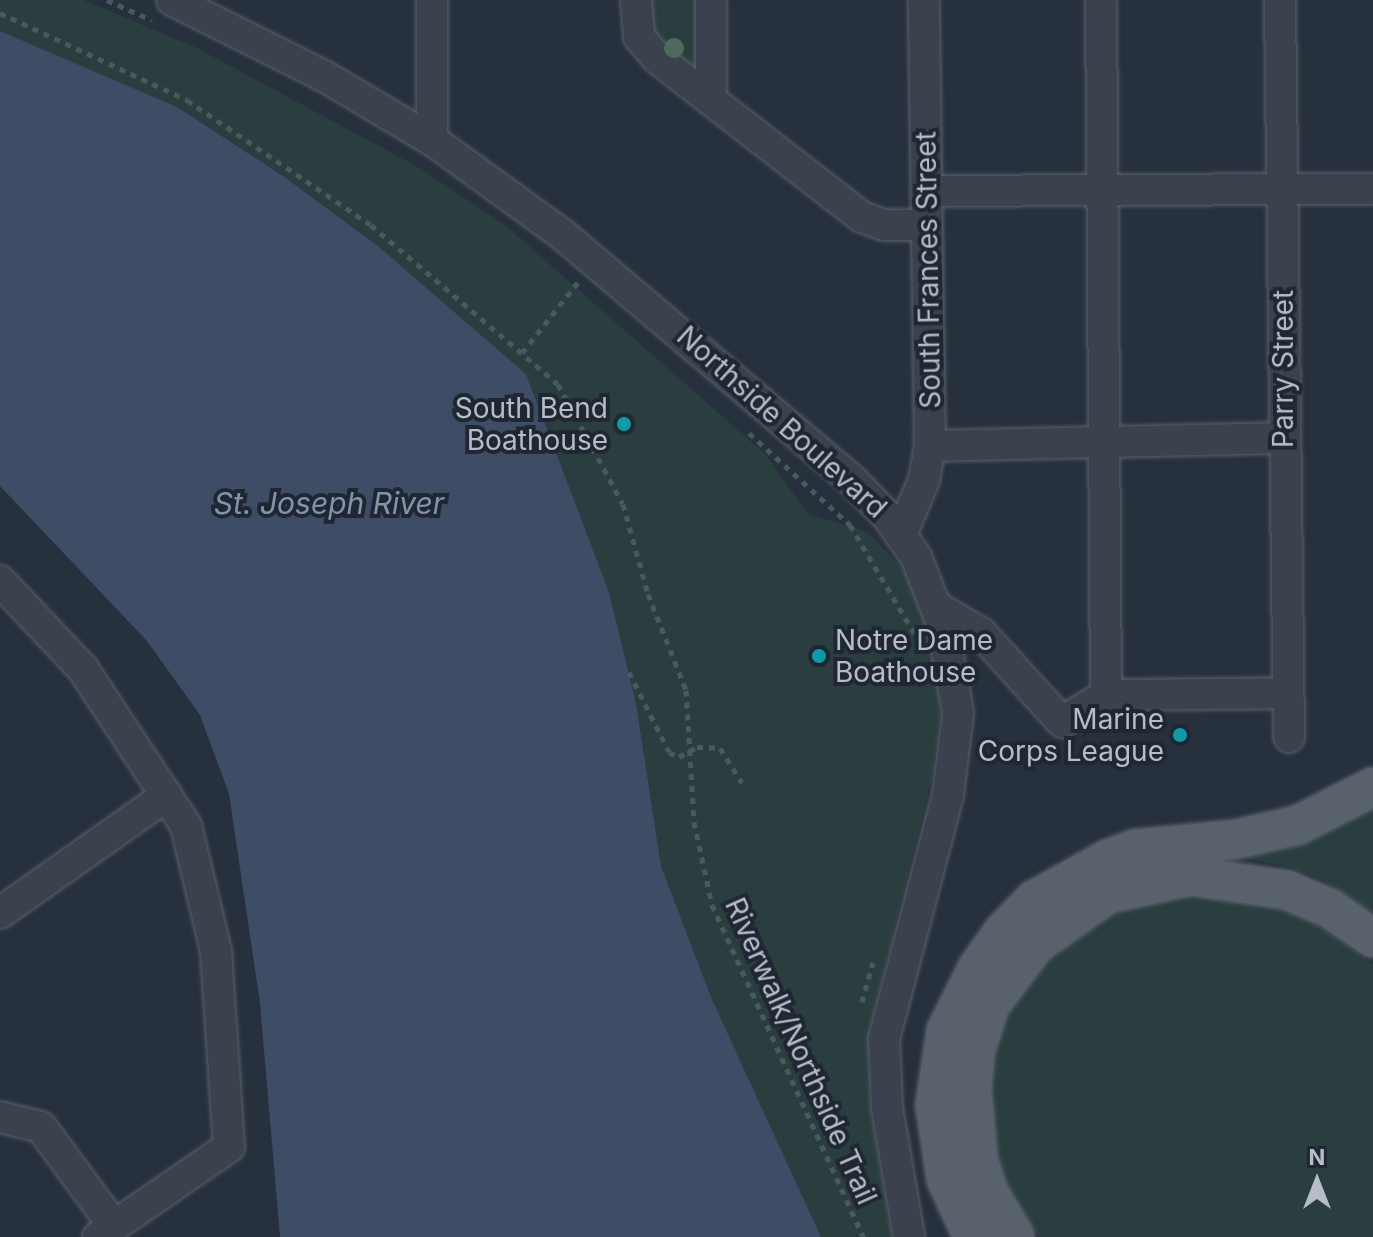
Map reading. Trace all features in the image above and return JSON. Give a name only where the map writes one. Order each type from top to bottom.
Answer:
[{"type":"main road","points":[[973,1237],[946,1179],[935,1105],[946,1031],[978,967],[1003,932],[1034,900],[1108,859],[1135,849],[1237,839],[1298,825],[1373,787]]},
{"type":"main road","points":[[1015,1237],[989,1193],[978,1159],[972,1089],[975,1052],[990,1005],[1035,945],[1107,894],[1191,876],[1287,890],[1329,908],[1373,938]]},
{"type":"street","points":[[432,0],[432,140]]},
{"type":"street","points":[[636,0],[637,29],[645,46],[862,217],[884,225],[927,225]]},
{"type":"street","points":[[711,0],[711,99]]},
{"type":"street","name":"South Frances Street","points":[[901,535],[924,480],[930,446],[924,0]]},
{"type":"street","points":[[1101,0],[1106,695]]},
{"type":"street","name":"Parry Street","points":[[1280,0],[1289,737]]},
{"type":"street","name":"Northside Boulevard","points":[[167,12],[324,76],[432,140],[563,235],[696,343],[858,486],[901,535],[938,608],[958,713],[955,754],[884,1039],[887,1108],[909,1237]]},
{"type":"street","points":[[927,191],[1373,189]]},
{"type":"street","points":[[930,446],[1283,438]]},
{"type":"street","points":[[0,581],[83,669],[186,826],[216,951],[229,1147],[122,1229],[41,1127],[0,1117]]},
{"type":"street","points":[[938,608],[981,633],[1062,722],[1106,695],[1288,693]]},
{"type":"street","points":[[0,913],[167,795]]},
{"type":"path","points":[[107,0],[167,12]]},
{"type":"path","name":"Riverwalk/Northside Trail","points":[[0,13],[187,100],[371,225],[558,384],[623,504],[648,594],[686,690],[694,822],[712,905],[863,1237]]},
{"type":"path","points":[[566,271],[590,291]]},
{"type":"path","points":[[522,353],[579,281]]},
{"type":"path","points":[[739,423],[850,525],[918,640]]},
{"type":"path","points":[[629,672],[669,752],[679,757],[689,751],[720,748],[742,783]]},
{"type":"green space","points":[[0,0],[83,0],[197,48],[418,167],[506,226],[765,454],[808,514],[867,532],[905,571],[921,601],[938,673],[940,712],[932,777],[869,1031],[870,1107],[892,1237],[821,1237],[711,997],[661,866],[636,703],[609,592],[526,374],[378,246],[283,176],[177,107],[0,31]]},
{"type":"green space","points":[[644,0],[704,0],[701,58],[695,66],[688,68],[655,45]]},
{"type":"green space","points":[[1373,798],[1373,913],[1322,880],[1291,867],[1221,853]]},
{"type":"green space","points":[[1183,891],[1242,894],[1300,913],[1373,964],[1373,1237],[1039,1237],[1004,1186],[990,1147],[985,1097],[992,1046],[1017,991],[1055,946],[1134,899]]},
{"type":"water","name":"St. Joseph River","points":[[0,31],[177,107],[283,176],[378,246],[526,374],[609,592],[636,703],[661,866],[711,997],[821,1237],[280,1237],[260,1003],[229,794],[200,715],[147,641],[0,486]]},
{"type":"place","name":"South Bend Boathouse","points":[[624,424]]},
{"type":"place","name":"Notre Dame Boathouse","points":[[819,656]]},
{"type":"place","name":"Marine Corps League","points":[[1180,735]]}]
